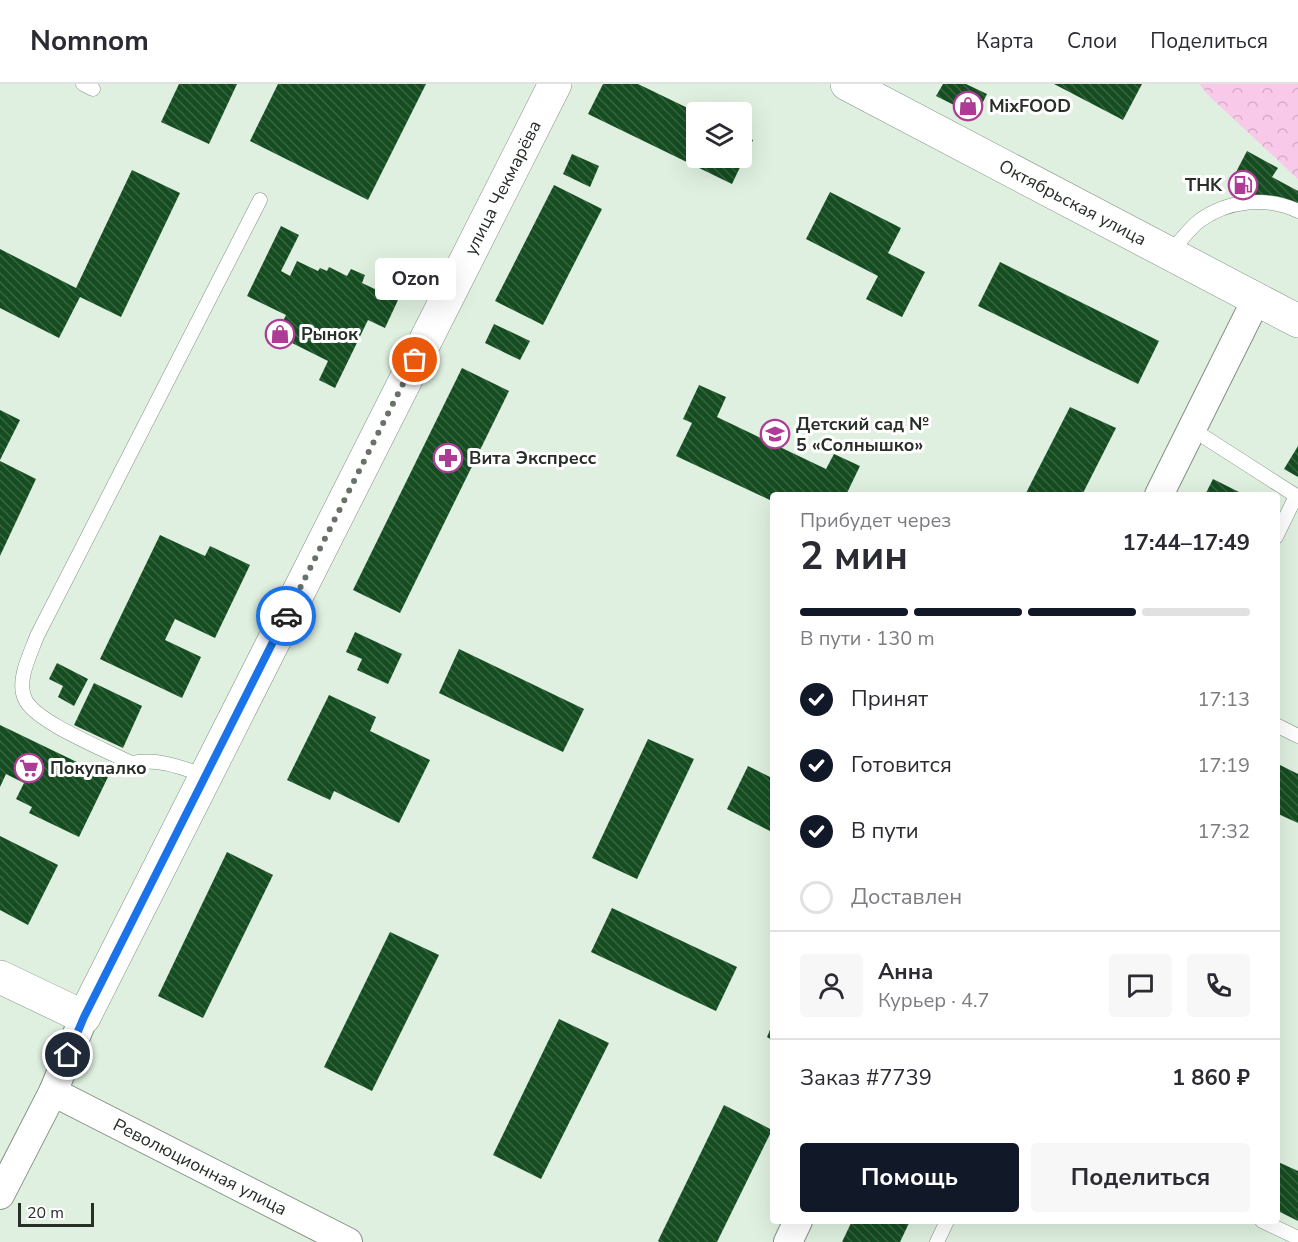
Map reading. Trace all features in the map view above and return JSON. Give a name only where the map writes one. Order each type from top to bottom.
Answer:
[{"type":"street","name":"улица Чекмарёва","points":[[0,1195],[53,1092],[84,1017],[555,84]]},
{"type":"street","name":"Октябрьская улица","points":[[847,84],[1298,321]]},
{"type":"street","points":[[1160,492],[1257,298]]},
{"type":"street","points":[[0,977],[84,1017]]},
{"type":"street","name":"Революционная улица","points":[[53,1092],[348,1242]]},
{"type":"street","points":[[788,1242],[797,1224]]},
{"type":"lane","points":[[206,776],[166,762],[148,760],[131,763],[36,715],[24,697],[24,671],[37,636],[260,200]]},
{"type":"lane","points":[[1170,252],[1200,221],[1237,202],[1281,203],[1298,211]]},
{"type":"lane","points":[[1192,429],[1297,496],[1280,529]]},
{"type":"lane","points":[[1280,727],[1298,736]]},
{"type":"lane","points":[[937,1242],[946,1224]]},
{"type":"lane","points":[[1268,1224],[1298,1239]]},
{"type":"green space","points":[[1199,84],[1298,84],[1298,179],[1208,95]]},
{"type":"building","points":[[179,84],[237,84],[209,144],[161,122]]},
{"type":"building","points":[[278,84],[426,84],[368,200],[250,141]]},
{"type":"building","points":[[603,84],[638,84],[686,107],[686,162],[588,114]]},
{"type":"building","name":"MixFOOD","points":[[943,84],[966,84],[987,94],[976,116],[936,96]]},
{"type":"building","points":[[1054,84],[1142,84],[1123,120]]},
{"type":"building","points":[[1247,151],[1278,168],[1272,177],[1298,191],[1298,218],[1252,194],[1257,186],[1235,174]]},
{"type":"building","points":[[572,154],[599,166],[590,187],[563,174]]},
{"type":"building","points":[[699,168],[740,168],[732,184]]},
{"type":"building","points":[[132,170],[180,193],[121,317],[80,297],[59,338],[0,308],[0,249],[76,288]]},
{"type":"building","points":[[554,185],[602,209],[543,325],[495,301]]},
{"type":"building","points":[[830,192],[901,228],[888,253],[925,272],[902,317],[866,299],[878,276],[806,239]]},
{"type":"building","points":[[281,226],[299,235],[281,271],[290,276],[297,261],[318,271],[320,268],[327,271],[329,267],[347,276],[351,269],[365,275],[362,283],[398,300],[385,328],[368,320],[335,388],[319,380],[328,361],[276,335],[286,315],[247,296]]},
{"type":"building","points":[[1000,262],[1159,341],[1138,384],[978,306]]},
{"type":"building","points":[[494,324],[530,341],[520,360],[485,343]]},
{"type":"building","points":[[462,368],[509,391],[400,613],[353,590]]},
{"type":"building","points":[[699,385],[726,397],[717,417],[826,469],[834,454],[860,466],[847,492],[770,492],[770,500],[676,456],[692,423],[683,419]]},
{"type":"building","points":[[1070,407],[1116,428],[1084,492],[1027,492]]},
{"type":"building","points":[[0,410],[20,420],[0,460]]},
{"type":"building","points":[[1298,446],[1298,477],[1284,469]]},
{"type":"building","points":[[0,461],[36,479],[0,556]]},
{"type":"building","points":[[1213,479],[1239,492],[1206,492]]},
{"type":"building","points":[[160,535],[205,556],[210,546],[250,565],[215,638],[175,619],[165,640],[201,657],[182,698],[100,659]]},
{"type":"building","points":[[355,632],[402,654],[388,684],[357,670],[362,659],[346,652]]},
{"type":"building","points":[[459,649],[584,709],[563,752],[439,693]]},
{"type":"building","points":[[57,663],[88,679],[74,706],[58,697],[63,686],[49,679]]},
{"type":"building","points":[[94,683],[142,706],[123,748],[74,725]]},
{"type":"building","points":[[329,695],[376,717],[370,731],[430,760],[399,823],[334,791],[330,800],[287,780]]},
{"type":"building","points":[[0,725],[108,777],[79,837],[29,813],[32,807],[16,799],[24,783],[6,774],[0,787]]},
{"type":"building","points":[[648,739],[694,759],[637,879],[592,858]]},
{"type":"building","points":[[1280,765],[1298,774],[1298,823],[1280,815]]},
{"type":"building","points":[[748,766],[770,777],[770,831],[727,809]]},
{"type":"building","points":[[0,836],[58,865],[28,925],[0,910]]},
{"type":"building","points":[[227,852],[273,875],[203,1018],[158,996]]},
{"type":"building","points":[[612,908],[737,967],[716,1011],[591,952]]},
{"type":"building","points":[[390,932],[439,955],[372,1091],[324,1067]]},
{"type":"building","points":[[559,1019],[609,1043],[541,1179],[493,1155]]},
{"type":"building","points":[[724,1105],[770,1129],[770,1134],[717,1242],[658,1241]]},
{"type":"building","points":[[1280,1163],[1298,1171],[1298,1221],[1280,1212]]},
{"type":"building","points":[[851,1224],[909,1224],[900,1242],[842,1242]]},
{"type":"way so far","points":[[286,616],[415,360]]},
{"type":"place","name":"MixFOOD","points":[[968,106]]},
{"type":"place","name":"THK","points":[[1243,185]]},
{"type":"place","name":"Рынок","points":[[280,334]]},
{"type":"place","name":"Ozon","points":[[415,360]]},
{"type":"place","name":"Детский сад № 5 «Солнышко»","points":[[775,434]]},
{"type":"place","name":"Вита Экспресс","points":[[448,458]]},
{"type":"place","name":"Покупалко","points":[[29,768]]},
{"type":"route","points":[[68,1055],[84,1017],[286,616]]}]
